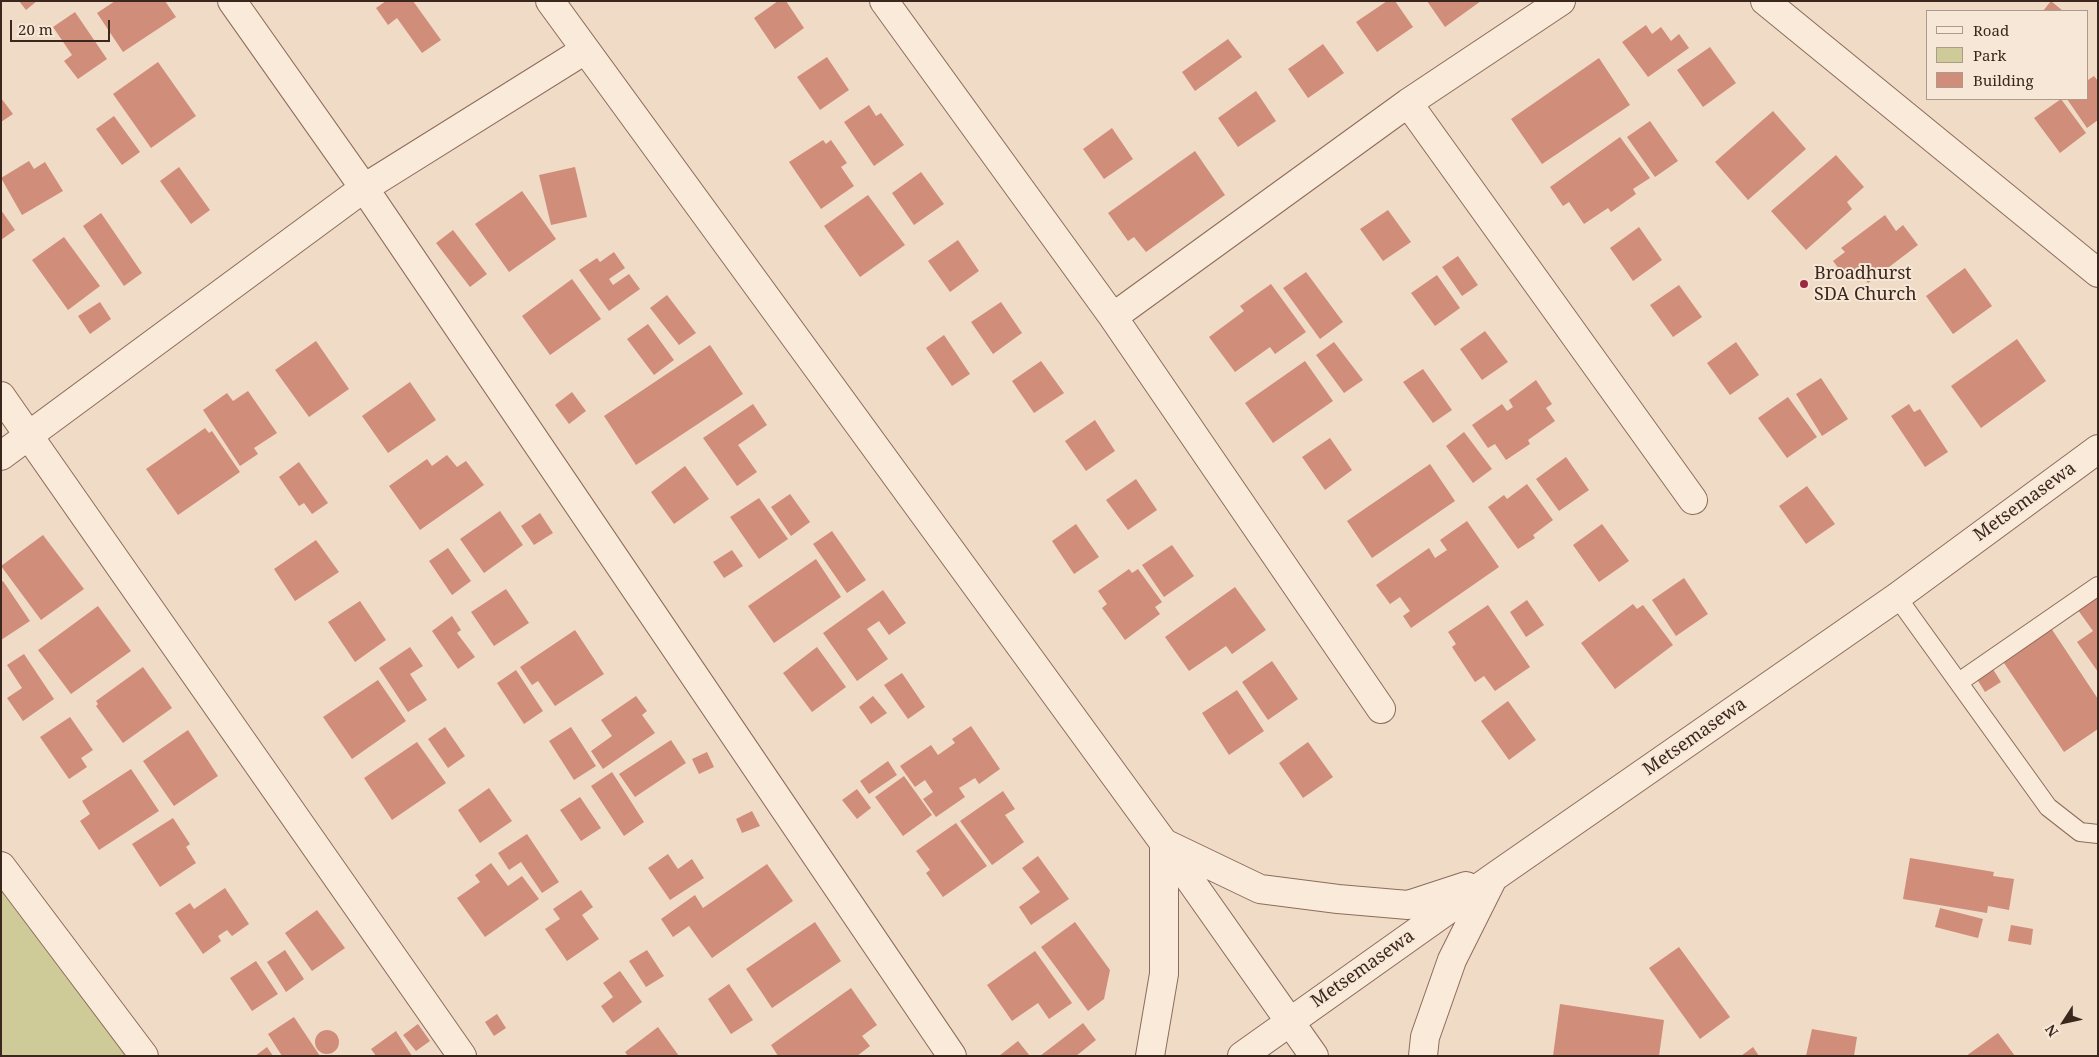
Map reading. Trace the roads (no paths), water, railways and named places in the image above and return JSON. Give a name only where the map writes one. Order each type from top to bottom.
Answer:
[{"type":"street","points":[[232,1],[364,188],[952,1056]]},
{"type":"street","points":[[550,1],[1164,843],[1314,1056]]},
{"type":"street","points":[[884,1],[1113,317],[1381,709]]},
{"type":"street","points":[[1113,317],[1408,104],[1561,1]]},
{"type":"street","points":[[1765,1],[2098,273]]},
{"type":"street","points":[[1,456],[364,188],[585,50]]},
{"type":"street","points":[[1408,104],[1693,500]]},
{"type":"street","points":[[1,396],[462,1056]]},
{"type":"street","name":"Metsemasewa","points":[[1242,1056],[1494,877],[1897,597],[2098,448]]},
{"type":"street","points":[[1164,843],[1260,889],[1338,899],[1408,905],[1494,877]]},
{"type":"street","points":[[1150,1056],[1164,974],[1164,843]]},
{"type":"street","points":[[1,866],[144,1056]]},
{"type":"street","points":[[1423,1056],[1425,1037],[1452,960],[1494,877]]},
{"type":"lane","points":[[1959,682],[2098,586]]},
{"type":"lane","points":[[1897,597],[2048,807],[2080,832],[2098,834]]},
{"type":"place","name":"Broadhurst SDA Church","points":[[1804,284]]}]
